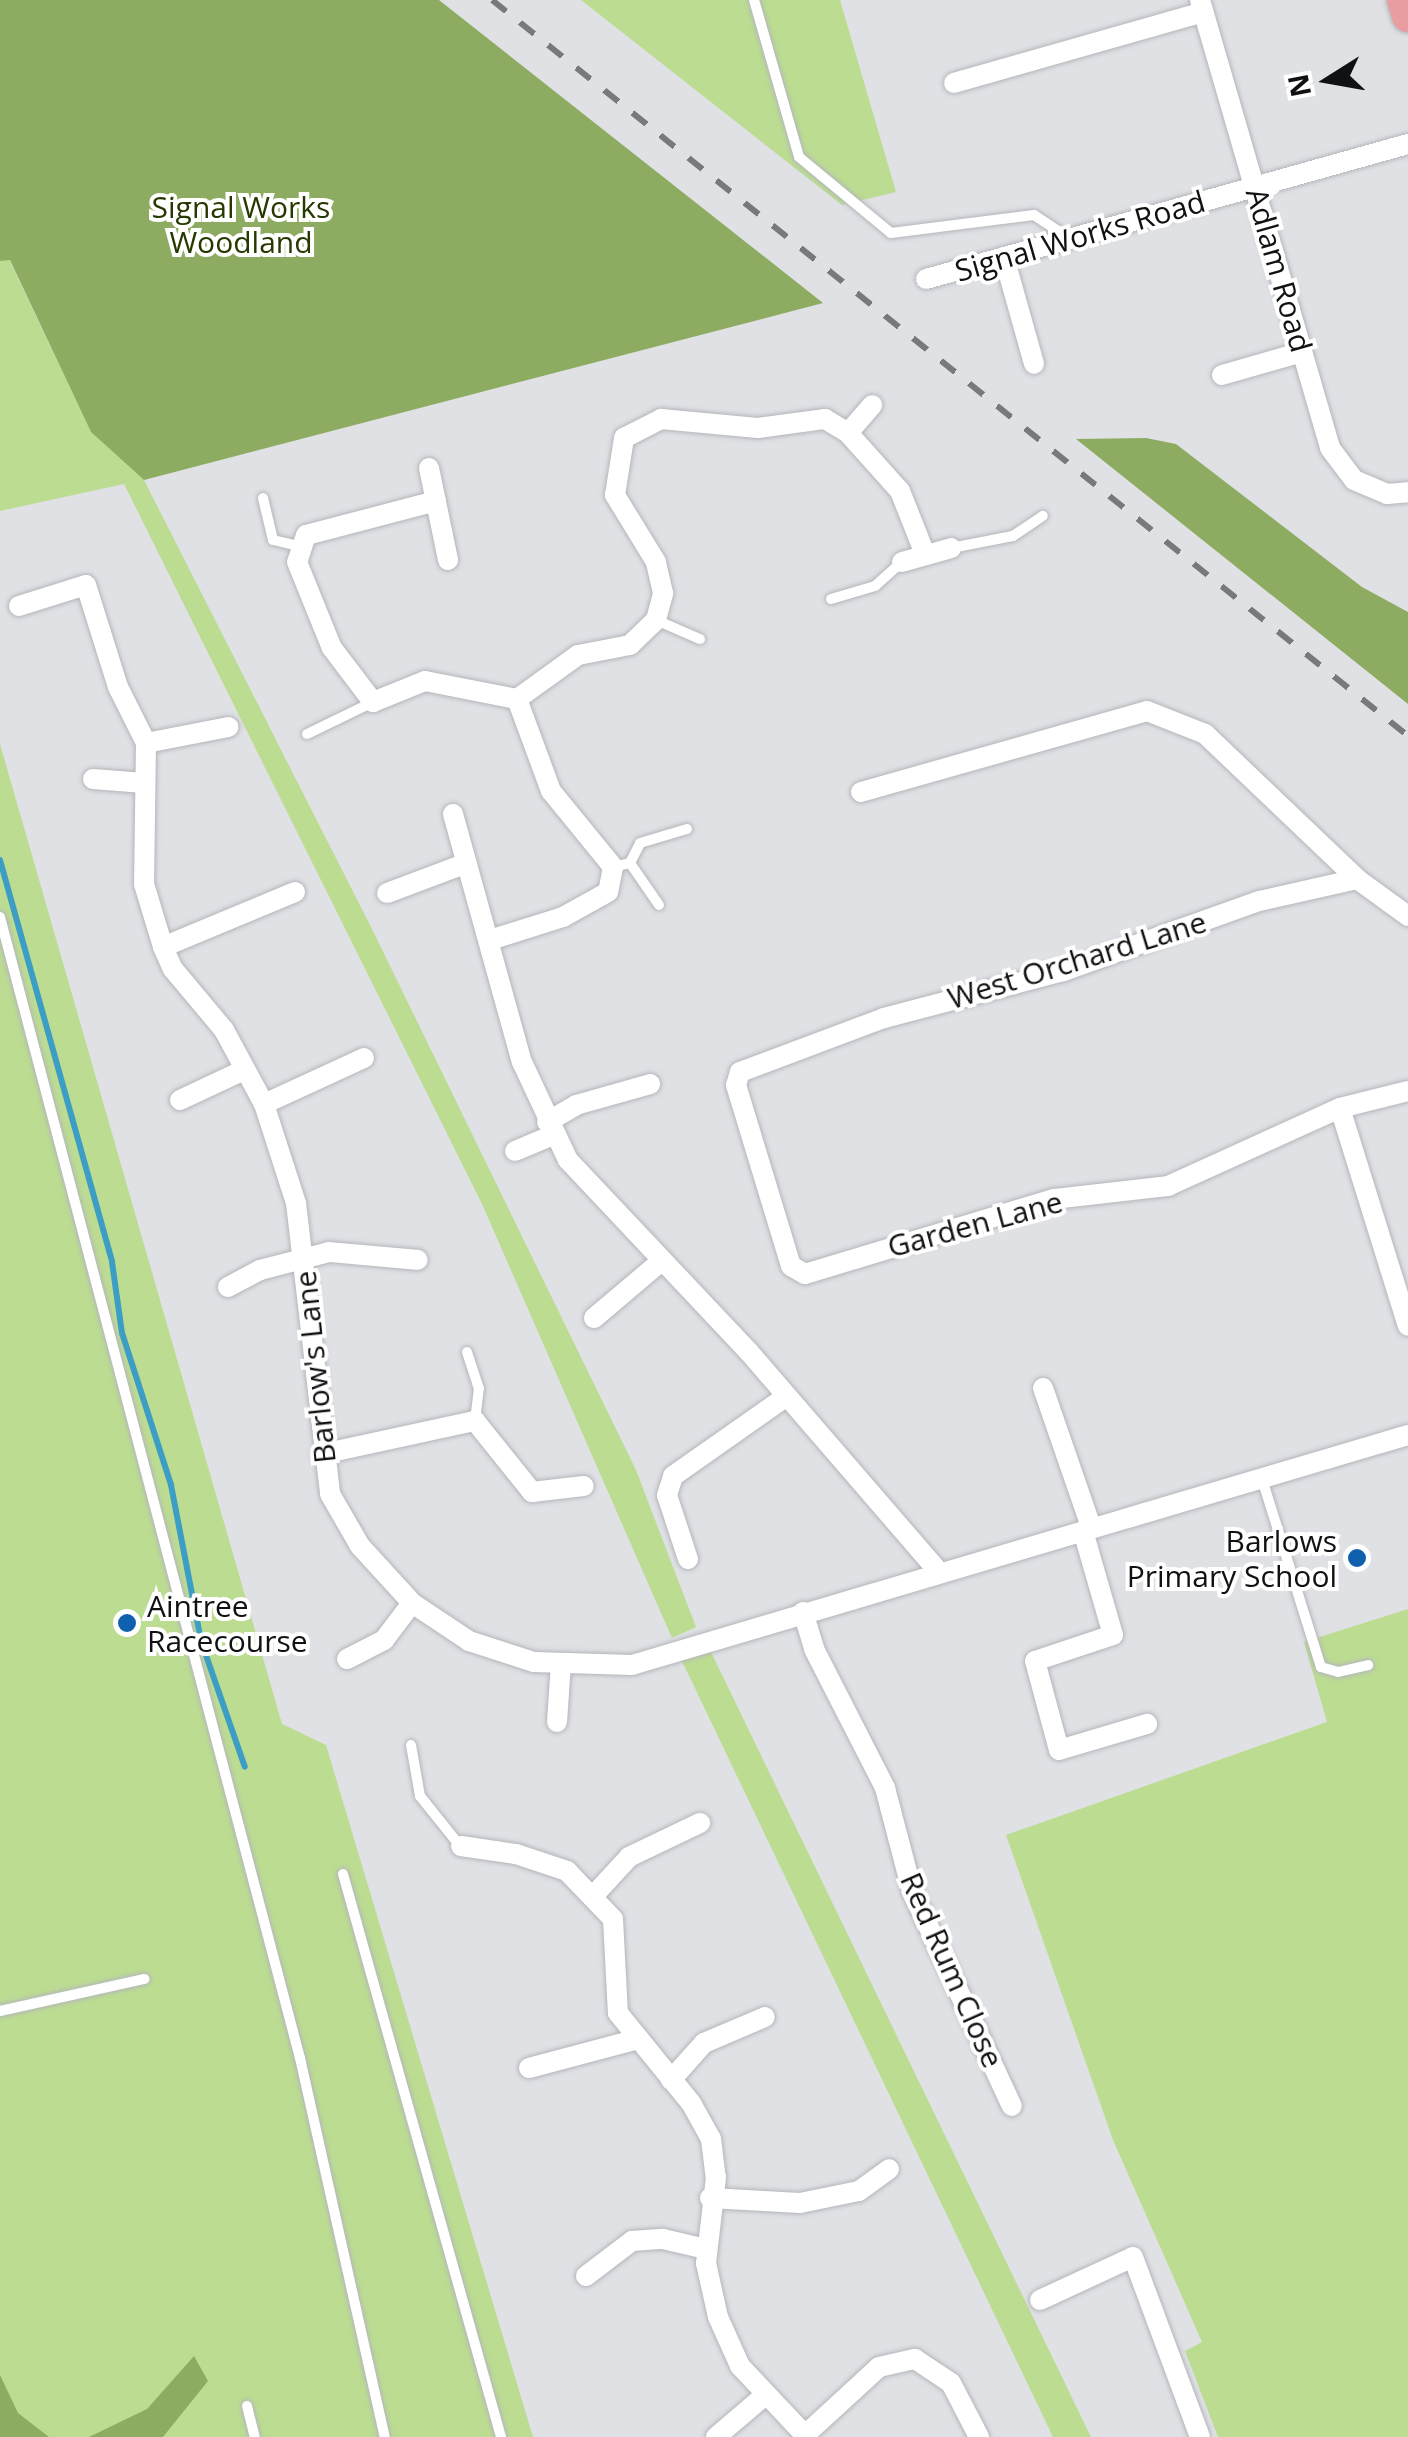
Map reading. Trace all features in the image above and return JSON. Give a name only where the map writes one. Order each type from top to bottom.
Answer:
[{"type":"main road","points":[[1403,0],[1408,16]]},
{"type":"street","points":[[954,84],[1202,6]]},
{"type":"street","name":"Adlam Road","points":[[1202,6],[1330,448],[1354,480],[1387,494],[1408,492]]},
{"type":"street","name":"Signal Works Road","points":[[926,279],[1408,144]]},
{"type":"street","points":[[1004,256],[1034,364]]},
{"type":"street","points":[[1222,375],[1302,352]]},
{"type":"street","points":[[848,433],[872,405]]},
{"type":"street","points":[[436,501],[306,535],[298,546],[297,562],[332,648],[373,702],[424,682],[518,699],[578,655],[630,645],[656,620],[662,593],[656,562],[615,495],[624,438],[661,419],[758,428],[825,418],[848,433],[900,491],[925,554]]},
{"type":"street","points":[[428,468],[448,560]]},
{"type":"street","points":[[902,562],[951,548]]},
{"type":"street","name":"Barlow's Lane","points":[[18,606],[86,585],[118,687],[146,743],[144,884],[163,947],[264,1104],[296,1203],[322,1454],[330,1494],[360,1546],[412,1603],[470,1641],[534,1662],[632,1665],[1408,1435]]},
{"type":"street","points":[[490,940],[562,917],[608,892],[622,865],[550,791],[518,699]]},
{"type":"street","points":[[861,792],[1147,711],[1206,734],[1357,878],[1408,916]]},
{"type":"street","points":[[146,743],[228,728]]},
{"type":"street","points":[[93,778],[144,783]]},
{"type":"street","points":[[453,814],[522,1062],[550,1128],[659,1263],[787,1396],[939,1572]]},
{"type":"street","points":[[387,893],[467,863]]},
{"type":"street","name":"West Orchard Lane","points":[[740,1072],[884,1018],[1096,960],[1259,900],[1357,878]]},
{"type":"street","points":[[163,947],[295,892]]},
{"type":"street","points":[[264,1104],[364,1058]]},
{"type":"street","points":[[180,1100],[244,1070]]},
{"type":"street","name":"Garden Lane","points":[[740,1072],[736,1085],[791,1266],[805,1274],[1036,1203],[1168,1186],[1340,1108],[1408,1091]]},
{"type":"street","points":[[515,1151],[576,1106],[650,1084]]},
{"type":"street","points":[[1340,1108],[1408,1326]]},
{"type":"street","points":[[228,1287],[329,1252],[418,1260]]},
{"type":"street","points":[[594,1318],[659,1263]]},
{"type":"street","points":[[1044,1388],[1087,1529],[1113,1634],[1036,1660],[1058,1750],[1148,1724]]},
{"type":"street","points":[[688,1558],[667,1495],[672,1476],[787,1396]]},
{"type":"street","points":[[322,1454],[475,1421],[532,1492],[584,1486]]},
{"type":"street","points":[[346,1659],[384,1640],[412,1603]]},
{"type":"street","name":"Red Rum Close","points":[[804,1612],[814,1649],[885,1788],[912,1891],[1012,2106]]},
{"type":"street","points":[[557,1722],[561,1663]]},
{"type":"street","points":[[594,1894],[629,1858],[700,1823]]},
{"type":"street","points":[[461,1846],[516,1854],[567,1871],[594,1894],[613,1920],[618,2014],[634,2040],[671,2080],[711,2139],[716,2176],[706,2249],[718,2317],[740,2366],[764,2396],[806,2436],[879,2366],[915,2360],[951,2383],[979,2437]]},
{"type":"street","points":[[671,2080],[704,2043],[764,2018]]},
{"type":"street","points":[[529,2068],[634,2040]]},
{"type":"street","points":[[710,2198],[800,2203],[859,2192],[889,2169]]},
{"type":"street","points":[[586,2276],[632,2241],[663,2239],[706,2249]]},
{"type":"street","points":[[1040,2300],[1133,2258],[1200,2437]]},
{"type":"street","points":[[716,2437],[764,2396]]},
{"type":"lane","points":[[754,0],[799,157],[891,233],[1034,215],[1070,238]]},
{"type":"lane","points":[[263,498],[273,540],[298,546]]},
{"type":"lane","points":[[951,548],[1013,536],[1044,516]]},
{"type":"lane","points":[[831,599],[875,586],[902,562]]},
{"type":"lane","points":[[656,620],[700,639]]},
{"type":"lane","points":[[307,734],[373,702]]},
{"type":"lane","points":[[658,905],[622,865],[640,842],[687,829]]},
{"type":"lane","points":[[0,918],[300,2058],[385,2437]]},
{"type":"lane","points":[[467,1352],[479,1388],[475,1421]]},
{"type":"lane","points":[[1262,1478],[1321,1667],[1338,1672],[1368,1665]]},
{"type":"lane","points":[[411,1745],[420,1796],[461,1846]]},
{"type":"lane","points":[[342,1874],[501,2437]]},
{"type":"lane","points":[[0,2011],[144,1980]]},
{"type":"lane","points":[[247,2406],[255,2437]]},
{"type":"green space","name":"Signal Works Woodland","points":[[0,0],[439,0],[823,303],[144,480],[91,432],[10,260],[0,261]]},
{"type":"green space","points":[[581,0],[840,0],[896,192],[842,205]]},
{"type":"green space","points":[[9,259],[91,432],[144,480],[372,929],[636,1470],[696,1627],[672,1638],[482,1204],[124,484],[0,511],[0,261]]},
{"type":"green space","points":[[1146,438],[1176,444],[1362,587],[1408,612],[1408,704],[1076,439]]},
{"type":"green space","name":"Aintree Racecourse","points":[[0,744],[282,1724],[326,1745],[533,2437],[0,2437]]},
{"type":"green space","points":[[1408,1609],[1408,2437],[1218,2437],[1185,2351],[1202,2342],[1113,2140],[1006,1835],[1327,1722],[1304,1642]]},
{"type":"green space","points":[[710,1650],[1091,2437],[1053,2437],[681,1659]]},
{"type":"green space","points":[[194,2356],[208,2381],[163,2437],[89,2437],[147,2409]]},
{"type":"green space","points":[[0,2375],[18,2413],[49,2437],[0,2437]]},
{"type":"waterway","points":[[0,860],[112,1262],[122,1333],[171,1485],[201,1641],[245,1767]]},
{"type":"railway","points":[[492,0],[1408,736]]},
{"type":"place","name":"Barlows Primary School","points":[[1357,1558]]},
{"type":"place","name":"Aintree Racecourse","points":[[127,1623]]}]
